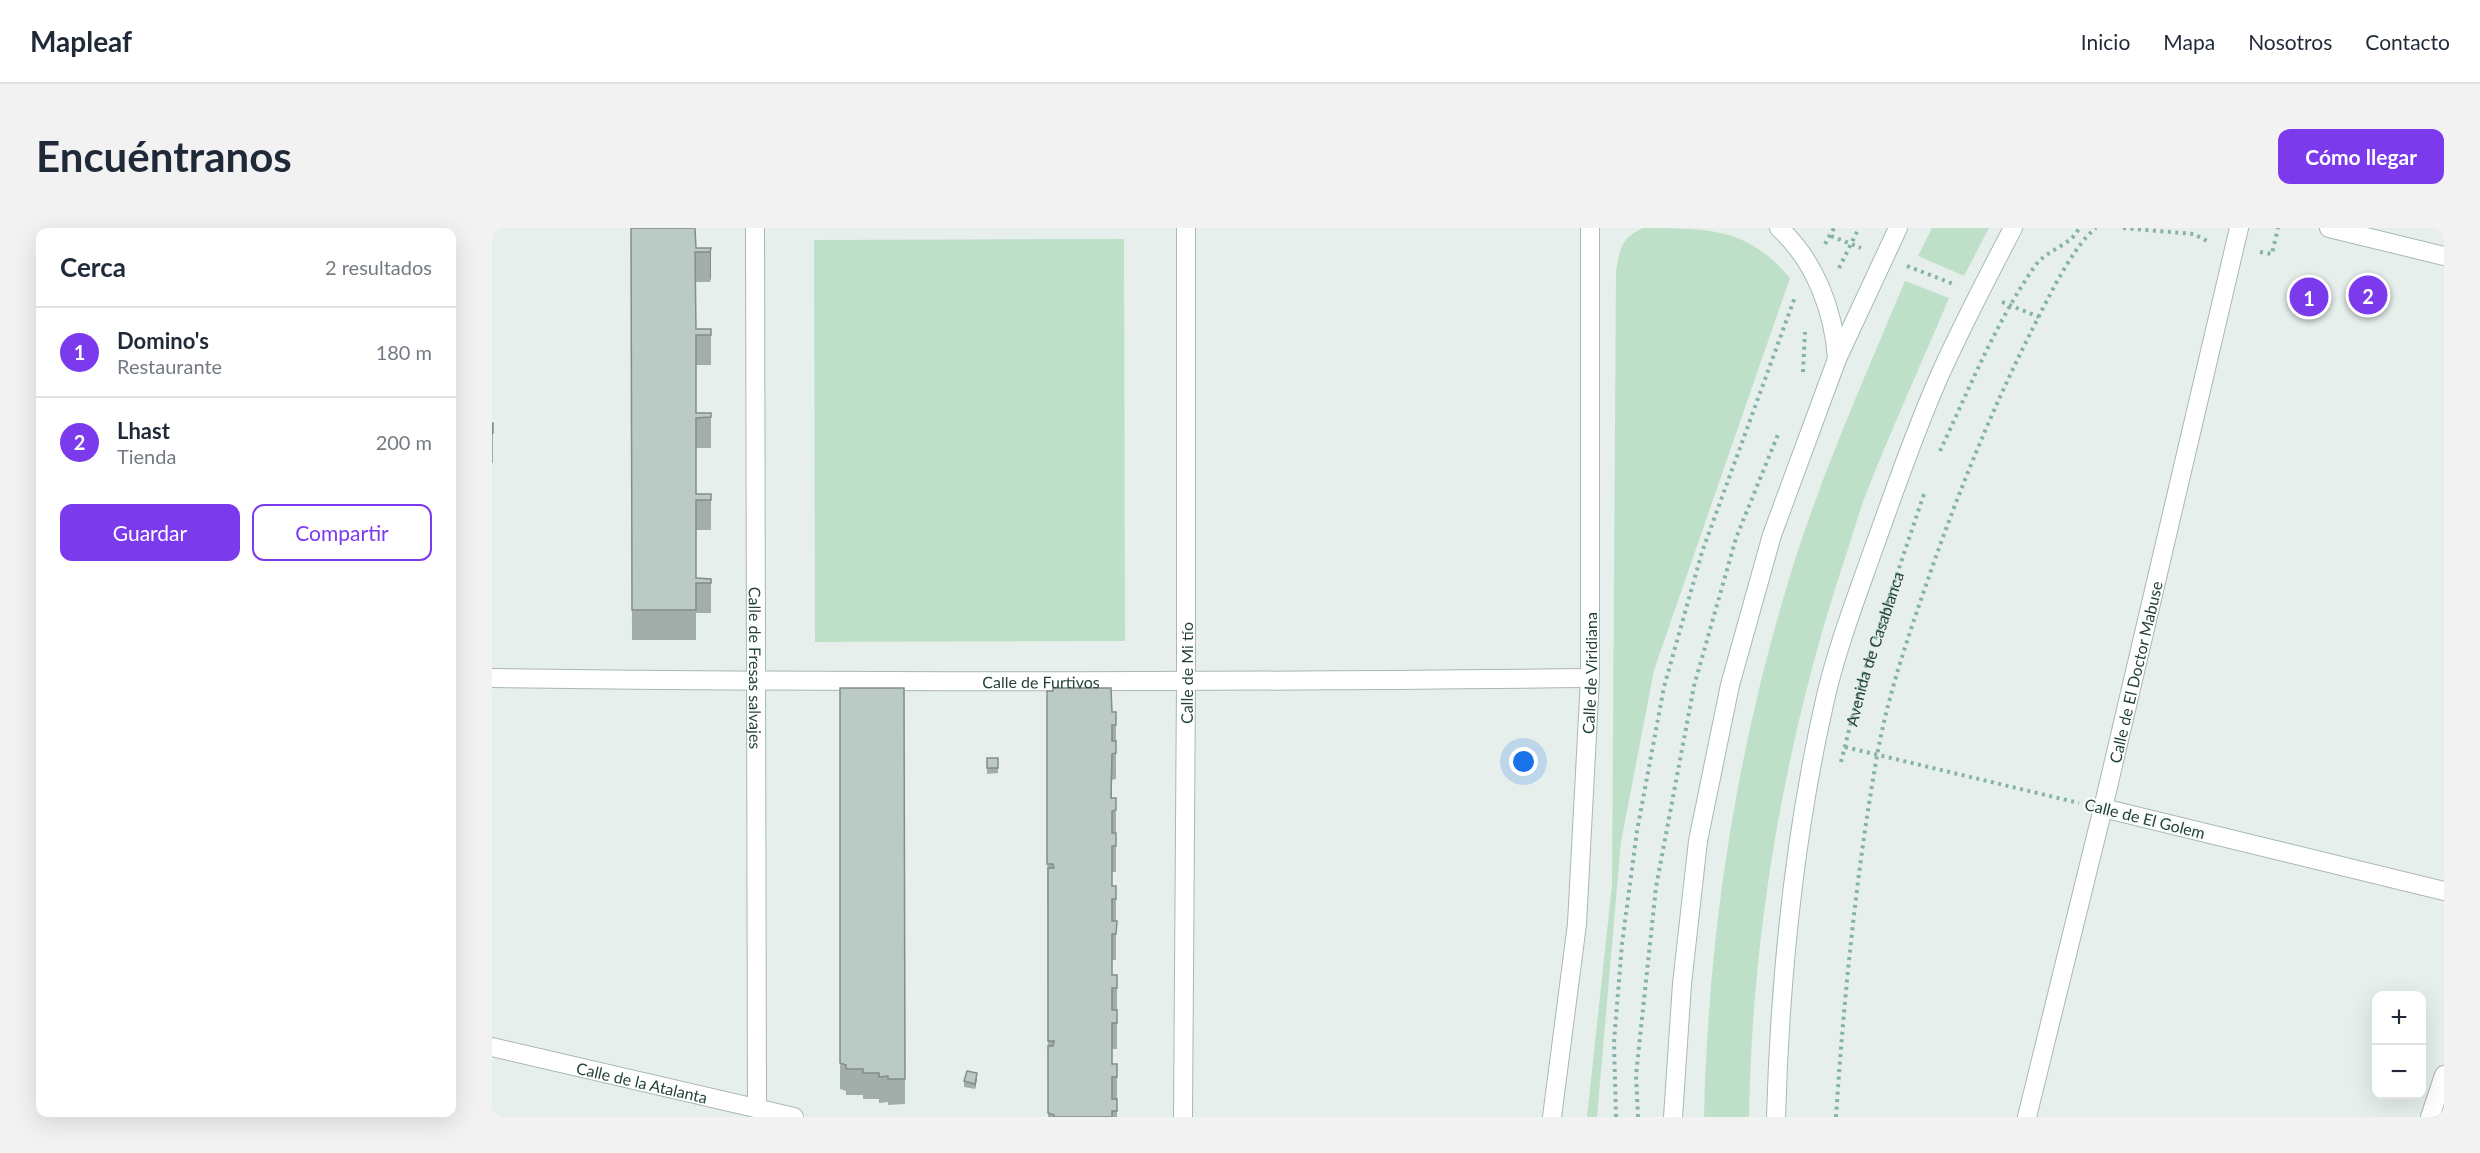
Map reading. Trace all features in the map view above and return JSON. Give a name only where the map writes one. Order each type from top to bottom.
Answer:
[{"type":"street","name":"Calle de Fresas salvajes","points":[[755,228],[758,1108]]},
{"type":"street","name":"Calle de Mi tío","points":[[1182,1117],[1186,682],[1186,228]]},
{"type":"street","name":"Calle de Viridiana","points":[[1552,1117],[1577,924],[1590,678],[1590,228]]},
{"type":"street","points":[[1779,228],[1803,255],[1811,268],[1836,336],[1837,359]]},
{"type":"street","points":[[1673,1117],[1682,984],[1698,841],[1730,685],[1772,535],[1837,359],[1898,228]]},
{"type":"street","name":"Avenida de Casablanca","points":[[1776,1117],[1781,1000],[1806,792],[1826,698],[1860,588],[1938,380],[2013,228]]},
{"type":"street","name":"Calle de El Doctor Mabuse","points":[[2026,1117],[2103,808],[2239,228]]},
{"type":"street","points":[[2330,228],[2444,256]]},
{"type":"street","name":"Calle de Furtivos","points":[[492,678],[1186,682],[1590,678]]},
{"type":"street","name":"Calle de El Golem","points":[[2103,808],[2444,891]]},
{"type":"street","name":"Calle de la Atalanta","points":[[492,1047],[794,1117]]},
{"type":"street","points":[[2430,1117],[2444,1075]]},
{"type":"path","points":[[1616,1117],[1614,1042],[1622,944],[1636,831],[1664,687],[1701,552],[1802,279],[1834,228]]},
{"type":"path","points":[[1936,459],[2011,306],[2036,264],[2047,253],[2075,236],[2079,228]]},
{"type":"path","name":"Avenida de Casablanca","points":[[1836,1117],[1849,957],[1877,754],[1906,643],[1955,499],[2005,385],[2069,263],[2089,234],[2096,228]]},
{"type":"path","points":[[1831,236],[2039,317]]},
{"type":"path","name":"Avenida de Casablanca","points":[[1840,766],[1862,678],[1929,480]]},
{"type":"path","name":"Calle de El Golem","points":[[1845,747],[2103,808]]},
{"type":"green space","points":[[1643,228],[1688,229],[1726,234],[1759,249],[1790,278],[1654,670],[1621,842],[1597,1117],[1587,1117],[1612,885],[1616,271],[1626,240]]},
{"type":"green space","points":[[1932,228],[1989,228],[1964,276],[1918,256]]},
{"type":"green space","points":[[1124,239],[1125,641],[815,642],[814,240]]},
{"type":"green space","points":[[1905,281],[1949,298],[1864,499],[1806,692],[1776,833],[1765,904],[1757,975],[1749,1117],[1704,1117],[1711,982],[1718,915],[1739,782],[1753,716],[1799,547],[1842,432]]},
{"type":"building","points":[[631,228],[695,228],[696,248],[711,248],[710,252],[695,252],[696,329],[711,329],[711,335],[696,335],[696,413],[711,413],[711,417],[696,418],[696,494],[711,494],[711,500],[696,500],[696,578],[711,579],[711,583],[696,583],[696,610],[632,610]]},
{"type":"building","points":[[840,688],[904,688],[905,1079],[879,1077],[879,1073],[863,1073],[863,1069],[846,1069],[846,1065],[840,1063]]},
{"type":"building","points":[[1053,688],[1111,688],[1112,712],[1116,712],[1116,725],[1112,725],[1112,741],[1116,741],[1116,753],[1112,754],[1111,798],[1116,798],[1116,810],[1112,811],[1112,833],[1116,833],[1116,846],[1112,846],[1112,886],[1116,886],[1116,899],[1112,899],[1112,921],[1117,921],[1116,934],[1112,934],[1112,975],[1117,975],[1117,988],[1112,988],[1112,1010],[1117,1010],[1117,1023],[1112,1023],[1112,1064],[1117,1064],[1117,1077],[1112,1077],[1112,1099],[1117,1099],[1117,1111],[1112,1111],[1112,1117],[1054,1117],[1048,1113],[1048,1046],[1053,1046],[1054,1041],[1048,1041],[1048,868],[1054,868],[1053,864],[1047,864],[1047,691],[1053,691]]},
{"type":"building","points":[[987,758],[998,758],[998,768],[987,768]]},
{"type":"building","points":[[967,1071],[977,1073],[975,1084],[964,1081]]},
{"type":"place","name":"Lhast","points":[[2368,295]]},
{"type":"place","name":"Domino's","points":[[2309,297]]}]
